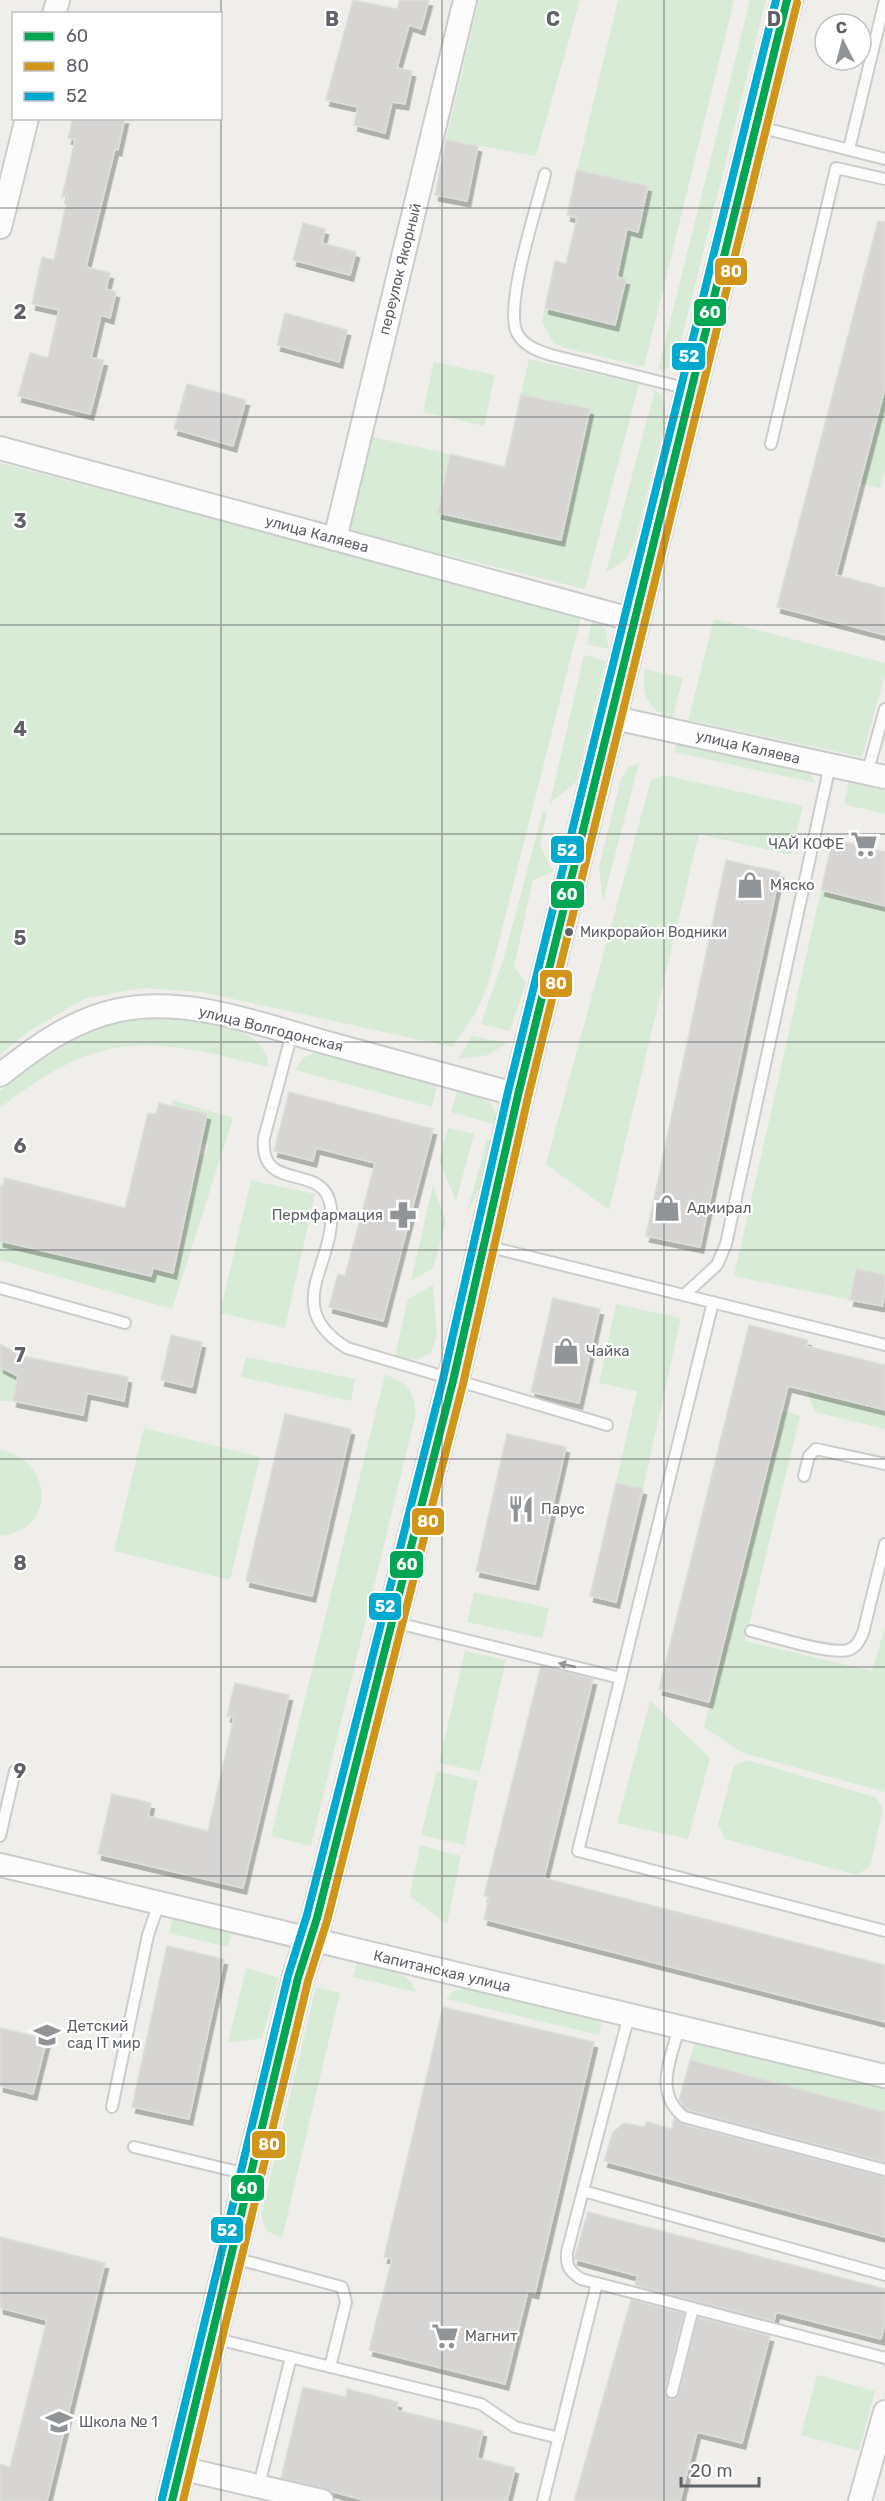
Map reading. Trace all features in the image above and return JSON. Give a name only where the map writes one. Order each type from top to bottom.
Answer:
[{"type":"main road","points":[[172,2501],[298,1978],[311,1940],[453,1381],[518,1095],[787,0]]},
{"type":"street","name":"переулок Якорный","points":[[335,539],[465,0]]},
{"type":"street","points":[[0,227],[27,120]]},
{"type":"street","name":"улица Каляева","points":[[0,448],[634,620]]},
{"type":"street","name":"улица Каляева","points":[[610,717],[876,776]]},
{"type":"street","name":"улица Волгодонская","points":[[0,1075],[56,1034],[89,1018],[120,1010],[153,1007],[216,1012],[518,1095]]},
{"type":"street","name":"Капитанская улица","points":[[0,1865],[885,2076]]},
{"type":"street","points":[[860,2501],[885,2412]]},
{"type":"street","points":[[180,2468],[322,2501]]},
{"type":"lane","points":[[849,149],[885,0]]},
{"type":"lane","points":[[756,126],[885,159]]},
{"type":"lane","points":[[771,444],[836,168],[885,179]]},
{"type":"lane","points":[[545,174],[517,283],[514,319],[517,333],[534,349],[551,356],[692,390]]},
{"type":"lane","points":[[876,776],[885,709]]},
{"type":"lane","points":[[684,1295],[717,1265],[726,1244],[830,765]]},
{"type":"lane","points":[[292,1033],[264,1138],[264,1153],[267,1163],[276,1172],[314,1182],[323,1188],[329,1200],[330,1222],[314,1294],[317,1320],[326,1332],[348,1348],[607,1425]]},
{"type":"lane","points":[[483,1246],[885,1344]]},
{"type":"lane","points":[[0,1288],[125,1323]]},
{"type":"lane","points":[[713,1302],[578,1851],[885,1931]]},
{"type":"lane","points":[[804,1476],[809,1456],[816,1449],[885,1464]]},
{"type":"lane","points":[[751,1631],[830,1650],[846,1650],[857,1645],[863,1633],[885,1544]]},
{"type":"lane","points":[[391,1621],[620,1678]]},
{"type":"lane","points":[[0,1836],[15,1771]]},
{"type":"lane","points":[[112,2107],[148,1935],[159,1903]]},
{"type":"lane","points":[[629,2015],[566,2263],[570,2272],[597,2283],[885,2358]]},
{"type":"lane","points":[[680,2027],[666,2091],[676,2110],[684,2117],[885,2170]]},
{"type":"lane","points":[[134,2147],[250,2175]]},
{"type":"lane","points":[[583,2191],[885,2275]]},
{"type":"lane","points":[[230,2257],[342,2287],[346,2302],[330,2367]]},
{"type":"lane","points":[[543,2501],[597,2283]]},
{"type":"lane","points":[[672,2392],[693,2308]]},
{"type":"lane","points":[[211,2337],[481,2404],[515,2427],[559,2438]]},
{"type":"lane","points":[[259,2485],[291,2357]]},
{"type":"green space","points":[[479,0],[580,0],[536,156],[446,140]]},
{"type":"green space","points":[[618,0],[734,0],[644,367],[565,348],[554,343],[542,322],[545,308],[615,324],[625,280],[617,277],[627,229],[638,231],[648,186],[577,170]]},
{"type":"green space","points":[[750,0],[766,0],[676,361],[668,368],[658,370]]},
{"type":"green space","points":[[529,359],[639,384],[585,589],[345,530],[368,436],[450,454],[438,513],[561,539],[590,409],[521,395]]},
{"type":"green space","points":[[434,362],[495,375],[484,426],[423,412]]},
{"type":"green space","points":[[655,390],[662,396],[666,417],[635,542],[626,559],[606,573]]},
{"type":"green space","points":[[885,390],[885,470],[880,488],[861,484]]},
{"type":"green space","points":[[0,463],[582,613],[487,988],[475,1014],[452,1047],[201,992],[142,988],[84,999],[29,1031],[0,1054]]},
{"type":"green space","points":[[593,616],[606,630],[609,649],[587,644]]},
{"type":"green space","points":[[714,619],[885,663],[885,675],[862,757],[688,720]]},
{"type":"green space","points":[[584,655],[606,661],[576,782],[550,803]]},
{"type":"green space","points":[[645,669],[683,678],[672,719],[657,711],[648,700],[644,686]]},
{"type":"green space","points":[[677,741],[808,771],[816,783],[674,752]]},
{"type":"green space","points":[[639,763],[603,901],[599,867],[621,779],[629,767]]},
{"type":"green space","points":[[663,775],[803,806],[791,855],[699,834],[609,1210],[546,1164],[651,780]]},
{"type":"green space","points":[[849,783],[885,791],[885,814],[844,804]]},
{"type":"green space","points":[[543,811],[547,812],[540,844],[553,872],[533,880],[514,967],[526,983],[510,1031],[481,1024],[504,957]]},
{"type":"green space","points":[[821,890],[885,906],[885,1275],[856,1269],[850,1300],[734,1276]]},
{"type":"green space","points":[[146,1017],[200,1021],[239,1031],[254,1040],[265,1052],[268,1067],[190,1050],[158,1046],[128,1046],[98,1052],[68,1064],[36,1082],[0,1108],[0,1091],[51,1054],[86,1034],[125,1021]]},
{"type":"green space","points":[[472,1036],[507,1043],[488,1055],[458,1059]]},
{"type":"green space","points":[[317,1052],[437,1085],[432,1107],[295,1070],[303,1058]]},
{"type":"green space","points":[[458,1088],[485,1099],[497,1116],[498,1125],[451,1112]]},
{"type":"green space","points":[[173,1100],[233,1118],[172,1309],[0,1260],[0,1241],[151,1276],[153,1268],[172,1273],[200,1154],[206,1155],[208,1145],[200,1143],[172,1106]]},
{"type":"green space","points":[[448,1128],[474,1134],[456,1201],[439,1160]]},
{"type":"green space","points":[[487,1139],[495,1141],[478,1191],[467,1213]]},
{"type":"green space","points":[[251,1180],[315,1194],[285,1328],[220,1313]]},
{"type":"green space","points":[[433,1185],[446,1222],[433,1268],[411,1281]]},
{"type":"green space","points":[[433,1285],[437,1334],[431,1353],[415,1360],[395,1356],[408,1299]]},
{"type":"green space","points":[[616,1304],[681,1318],[643,1489],[616,1483],[637,1391],[599,1383]]},
{"type":"green space","points":[[246,1357],[355,1379],[351,1401],[241,1377]]},
{"type":"green space","points":[[0,1367],[18,1376],[13,1401],[0,1401]]},
{"type":"green space","points":[[385,1375],[399,1381],[409,1390],[414,1402],[415,1417],[311,1846],[271,1836]]},
{"type":"green space","points":[[806,1390],[885,1410],[885,1429],[815,1412]]},
{"type":"green space","points":[[781,1410],[800,1416],[745,1641],[872,1671],[885,1627],[885,1792],[743,1753],[704,1727]]},
{"type":"green space","points":[[144,1428],[260,1457],[230,1580],[114,1551]]},
{"type":"green space","points":[[0,1450],[18,1457],[31,1467],[39,1480],[42,1495],[39,1509],[32,1522],[19,1531],[0,1536]]},
{"type":"green space","points":[[474,1592],[549,1608],[542,1638],[467,1622]]},
{"type":"green space","points":[[465,1651],[506,1660],[480,1772],[439,1763]]},
{"type":"green space","points":[[650,1701],[710,1758],[688,1839],[617,1823]]},
{"type":"green space","points":[[747,1760],[875,1797],[883,1809],[870,1866],[857,1875],[725,1839],[718,1824],[734,1766]]},
{"type":"green space","points":[[437,1771],[478,1781],[464,1845],[421,1835]]},
{"type":"green space","points":[[420,1845],[461,1856],[447,1924],[410,1896]]},
{"type":"green space","points":[[173,1918],[232,1932],[228,1947],[169,1933]]},
{"type":"green space","points":[[357,1963],[400,1974],[413,1984],[416,1992],[353,1977]]},
{"type":"green space","points":[[246,1968],[279,1978],[262,2038],[228,2043]]},
{"type":"green space","points":[[316,1987],[340,1993],[282,2238],[267,2231],[261,2216]]},
{"type":"green space","points":[[465,1988],[602,2021],[599,2035],[446,1999],[453,1991]]},
{"type":"green space","points":[[697,2036],[885,2082],[885,2112],[690,2060]]},
{"type":"green space","points":[[817,2375],[875,2391],[859,2451],[801,2435]]},
{"type":"building","points":[[353,0],[397,9],[400,0],[429,0],[421,29],[409,25],[397,68],[412,71],[405,104],[392,102],[385,133],[354,125],[358,107],[326,100]]},
{"type":"building","points":[[72,120],[125,120],[118,150],[115,149],[86,267],[110,273],[106,289],[116,292],[110,318],[101,315],[91,358],[104,360],[90,414],[18,396],[30,353],[48,358],[59,310],[32,304],[42,257],[54,260],[68,196],[62,197],[75,140],[68,138]]},
{"type":"building","points":[[446,140],[478,146],[467,201],[435,195]]},
{"type":"building","points":[[577,170],[648,186],[638,232],[627,229],[617,277],[626,279],[615,325],[545,308],[555,261],[566,264],[577,218],[567,215]]},
{"type":"building","points":[[878,221],[885,222],[885,388],[836,575],[885,588],[885,635],[777,607]]},
{"type":"building","points":[[303,223],[325,229],[322,243],[356,252],[350,275],[293,260]]},
{"type":"building","points":[[285,313],[347,330],[339,362],[277,345]]},
{"type":"building","points":[[187,384],[246,400],[233,446],[174,429]]},
{"type":"building","points":[[521,395],[590,409],[561,540],[438,513],[450,454],[505,467]]},
{"type":"building","points":[[833,839],[885,852],[885,906],[821,890]]},
{"type":"building","points":[[726,860],[780,872],[700,1247],[646,1236]]},
{"type":"building","points":[[289,1092],[433,1129],[383,1321],[329,1307],[338,1274],[345,1276],[375,1163],[316,1148],[313,1161],[274,1151]]},
{"type":"building","points":[[159,1103],[207,1114],[173,1273],[153,1268],[151,1276],[0,1241],[0,1185],[3,1186],[5,1178],[125,1208],[148,1113],[156,1114]]},
{"type":"building","points":[[856,1269],[885,1275],[883,1306],[850,1300]]},
{"type":"building","name":"Чайка","points":[[553,1298],[600,1309],[579,1403],[531,1392]]},
{"type":"building","points":[[749,1325],[808,1340],[806,1346],[885,1365],[885,1410],[788,1386],[709,1702],[659,1689]]},
{"type":"building","points":[[171,1335],[202,1342],[192,1387],[161,1380]]},
{"type":"building","points":[[0,1344],[22,1356],[128,1377],[124,1401],[87,1393],[83,1415],[13,1401],[18,1376],[0,1367]]},
{"type":"building","points":[[285,1414],[351,1429],[312,1596],[246,1581]]},
{"type":"building","name":"Парус","points":[[507,1434],[566,1447],[535,1584],[476,1571]]},
{"type":"building","points":[[616,1483],[643,1489],[616,1602],[590,1596]]},
{"type":"building","points":[[541,1666],[593,1679],[544,1878],[885,1965],[885,2022],[484,1919],[489,1897],[484,1896]]},
{"type":"building","points":[[235,1683],[289,1695],[243,1888],[98,1854],[112,1794],[151,1803],[148,1816],[208,1831],[234,1717],[227,1716]]},
{"type":"building","points":[[167,1946],[224,1959],[189,2119],[132,2107]]},
{"type":"building","points":[[443,2007],[594,2042],[535,2293],[528,2291],[505,2384],[369,2350],[392,2259],[384,2257]]},
{"type":"building","name":"Детский сад IT мир","points":[[0,2028],[47,2039],[33,2094],[0,2086]]},
{"type":"building","points":[[690,2060],[885,2112],[885,2162],[688,2110],[679,2100]]},
{"type":"building","points":[[674,2118],[682,2124],[885,2177],[885,2237],[604,2161],[613,2132],[624,2123],[644,2127],[647,2122],[672,2129]]},
{"type":"building","points":[[588,2212],[885,2289],[885,2322],[881,2339],[776,2312],[774,2321],[635,2285],[638,2276],[574,2259]]},
{"type":"building","points":[[0,2237],[105,2263],[47,2501],[0,2501],[0,2464],[10,2467],[47,2320],[0,2308]]},
{"type":"building","points":[[631,2300],[684,2313],[665,2390],[670,2399],[675,2399],[679,2394],[698,2317],[770,2336],[742,2443],[697,2432],[680,2501],[574,2501]]},
{"type":"building","points":[[303,2387],[346,2397],[347,2389],[398,2402],[396,2410],[483,2431],[477,2458],[515,2468],[507,2501],[367,2501],[281,2478]]},
{"type":"transit line","name":"52","points":[[162,2499],[288,1976],[307,1915],[443,1379],[508,1092],[776,0]]},
{"type":"transit line","name":"60","points":[[172,2501],[298,1978],[317,1918],[453,1381],[518,1095],[787,0]]},
{"type":"transit line","name":"80","points":[[183,2501],[308,1981],[327,1921],[463,1384],[528,1097],[797,3]]},
{"type":"place","name":"ЧАЙ КОФЕ","points":[[864,844]]},
{"type":"place","name":"Мяско","points":[[750,885]]},
{"type":"place","name":"Микрорайон Водники","points":[[569,932]]},
{"type":"place","name":"Адмирал","points":[[667,1208]]},
{"type":"place","name":"Пермфармация","points":[[403,1215]]},
{"type":"place","name":"Чайка","points":[[566,1351]]},
{"type":"place","name":"Парус","points":[[521,1509]]},
{"type":"place","name":"Детский сад IT мир","points":[[47,2035]]},
{"type":"place","name":"Магнит","points":[[445,2336]]},
{"type":"place","name":"Школа № 1","points":[[59,2422]]}]
